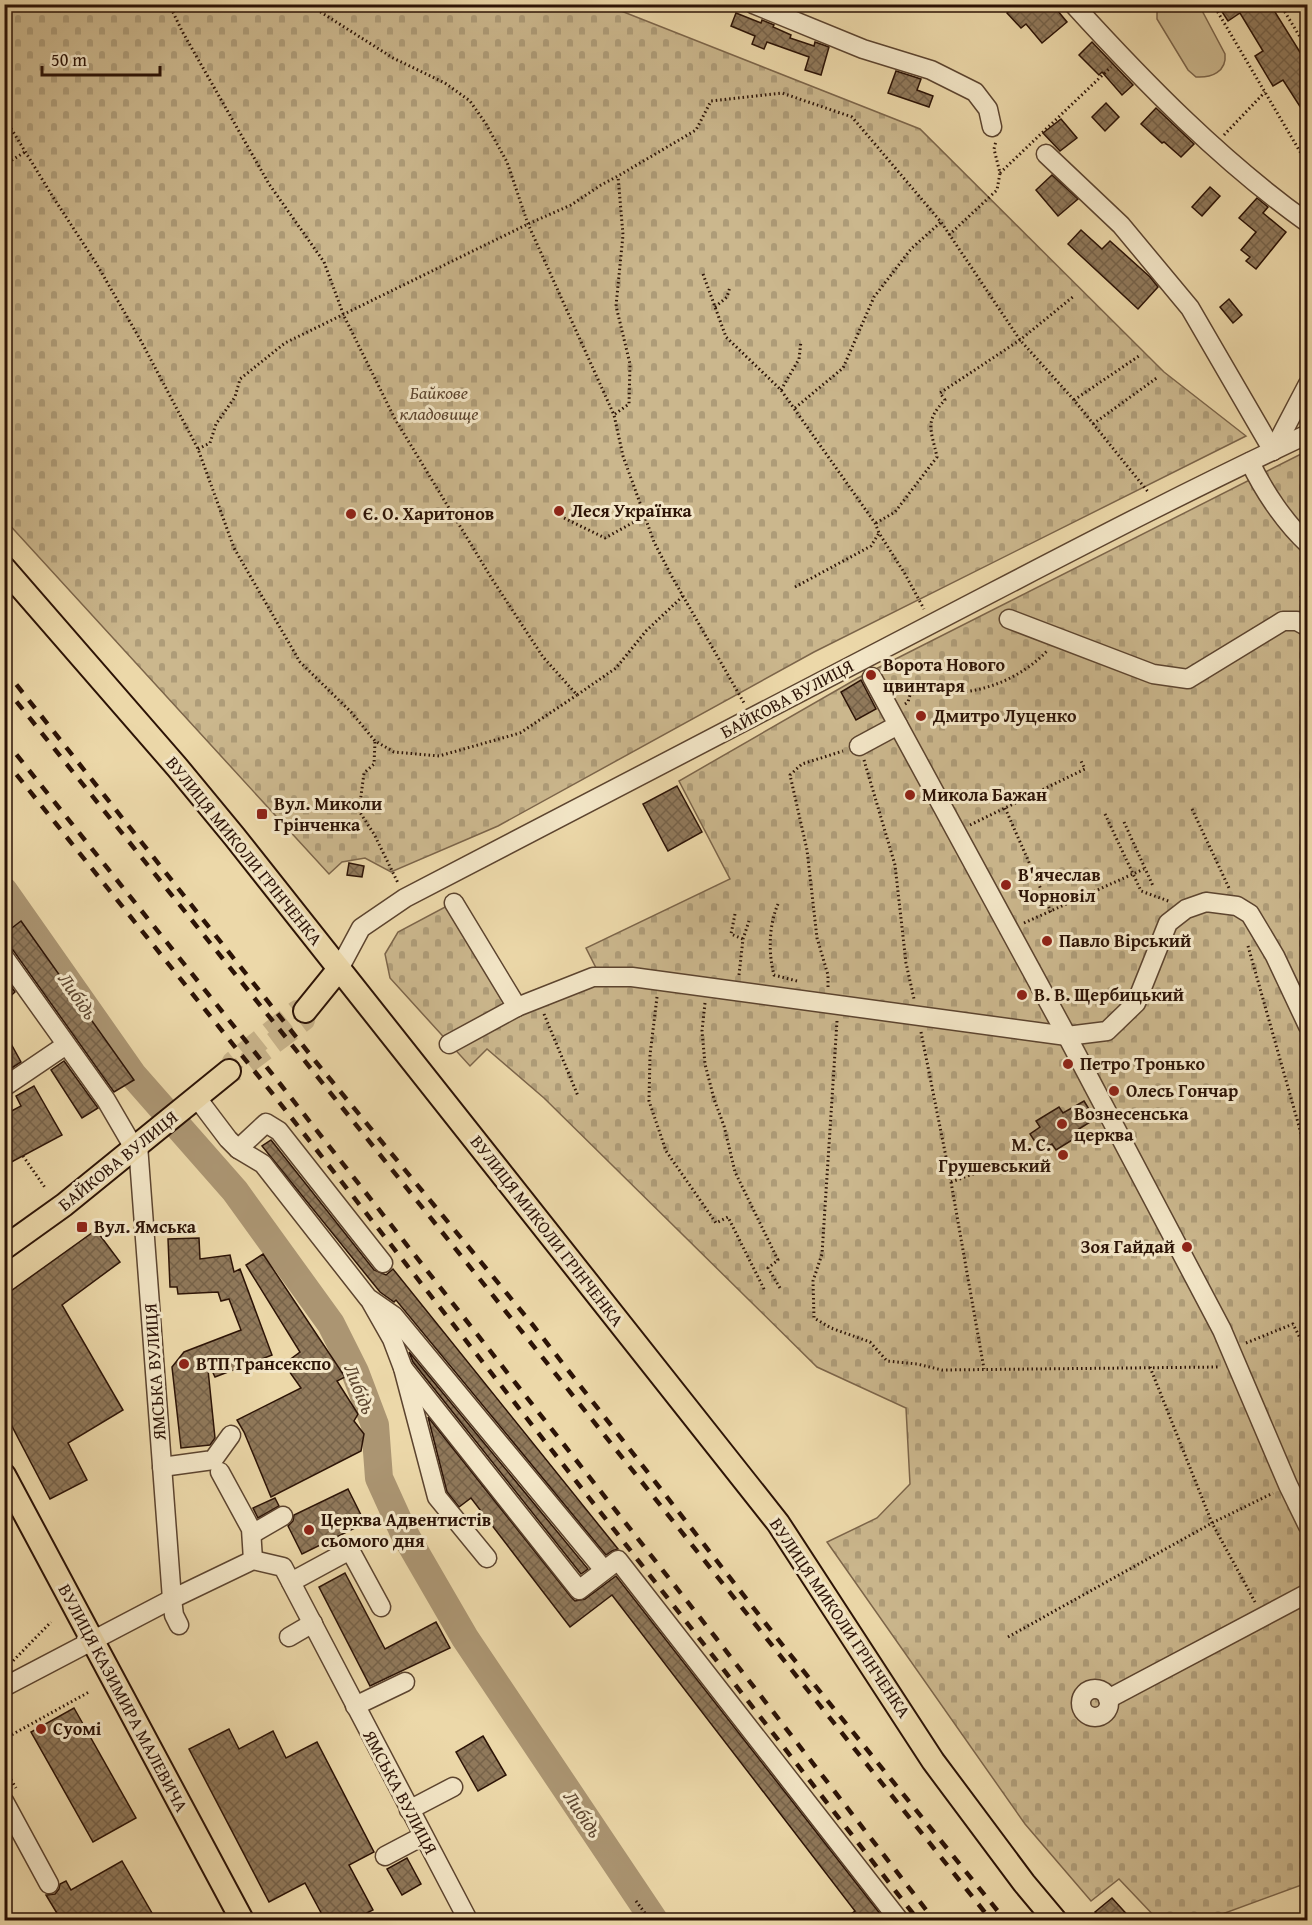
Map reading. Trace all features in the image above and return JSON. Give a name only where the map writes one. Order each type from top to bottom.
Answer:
[{"type":"main road","name":"ВУЛИЦЯ МИКОЛИ ГРІНЧЕНКА","points":[[4,568],[177,768],[778,1523],[933,1761],[1024,1883],[1055,1920]]},
{"type":"main road","name":"БАЙКОВА ВУЛИЦЯ","points":[[305,1011],[339,969]]},
{"type":"main road","name":"БАЙКОВА ВУЛИЦЯ","points":[[4,1248],[64,1205],[229,1071]]},
{"type":"main road","name":"ВУЛИЦЯ КАЗИМИРА МАЛЕВИЧА","points":[[4,1475],[242,1920]]},
{"type":"street","points":[[753,4],[863,49],[932,70],[975,92],[988,109],[992,127]]},
{"type":"street","points":[[1073,4],[1188,124],[1308,223]]},
{"type":"street","points":[[1046,154],[1121,225],[1190,308],[1273,451]]},
{"type":"street","points":[[1273,451],[1308,384]]},
{"type":"street","name":"БАЙКОВА ВУЛИЦЯ","points":[[339,969],[361,928],[405,898],[753,718],[868,670],[932,623],[1160,506],[1308,435]]},
{"type":"street","points":[[1250,462],[1295,533],[1308,544]]},
{"type":"street","points":[[1009,619],[1153,674],[1188,679],[1283,621],[1298,621],[1308,627]]},
{"type":"street","points":[[868,670],[1067,1036],[1222,1330],[1288,1485],[1308,1526]]},
{"type":"street","points":[[859,746],[895,718]]},
{"type":"street","points":[[449,1044],[517,1007],[593,977],[632,976],[737,991],[833,997],[917,1015],[1067,1036],[1107,1030],[1136,1003],[1168,922],[1186,909],[1206,902],[1237,906],[1250,914],[1275,956],[1308,1026]]},
{"type":"street","points":[[454,903],[517,1007]]},
{"type":"street","points":[[4,957],[106,1100],[141,1142]]},
{"type":"street","points":[[4,1087],[66,1045]]},
{"type":"street","points":[[196,1099],[238,1149],[263,1164],[368,1298],[392,1339],[403,1368],[437,1497],[487,1558]]},
{"type":"street","points":[[238,1149],[266,1124],[279,1131],[383,1263]]},
{"type":"street","name":"ЯМСЬКА ВУЛИЦЯ","points":[[141,1142],[172,1599],[174,1615],[179,1625]]},
{"type":"street","points":[[368,1298],[394,1316],[604,1570]]},
{"type":"street","points":[[403,1368],[579,1590],[618,1560],[899,1920]]},
{"type":"street","points":[[162,1467],[213,1460],[231,1435]]},
{"type":"street","points":[[220,1472],[252,1534],[253,1560]]},
{"type":"street","points":[[252,1534],[283,1516]]},
{"type":"street","points":[[4,1687],[172,1599],[253,1560],[287,1575],[350,1550],[381,1607]]},
{"type":"street","name":"ЯМСЬКА ВУЛИЦЯ","points":[[287,1575],[468,1920]]},
{"type":"street","points":[[1108,1699],[1308,1593]]},
{"type":"street","points":[[289,1637],[313,1623]]},
{"type":"street","points":[[355,1706],[405,1682]]},
{"type":"street","points":[[409,1810],[453,1787]]},
{"type":"street","points":[[12,1798],[12,1835],[49,1884]]},
{"type":"street","points":[[385,1856],[423,1836]]},
{"type":"path","points":[[169,4],[269,184],[324,262],[344,316],[395,419],[453,516],[543,657],[577,695]]},
{"type":"path","points":[[304,4],[393,58],[445,83],[470,101],[486,124],[507,162],[528,224],[614,415],[623,456],[654,542],[753,718]]},
{"type":"path","points":[[1214,4],[1302,155],[1308,160]]},
{"type":"path","points":[[1280,4],[1308,50]]},
{"type":"path","points":[[1000,173],[1122,56]]},
{"type":"path","points":[[1228,131],[1265,92]]},
{"type":"path","points":[[198,449],[210,443],[216,424],[235,397],[240,379],[285,344],[571,205],[601,184],[696,130],[711,101],[782,93],[852,117],[941,222],[1020,340],[1074,400],[1160,506]]},
{"type":"path","points":[[4,117],[96,263],[141,341],[198,449],[234,548],[300,662],[351,712],[375,741],[394,752],[439,756],[520,733],[616,668],[646,631],[683,596]]},
{"type":"path","points":[[950,235],[997,190],[1000,173],[992,127]]},
{"type":"path","points":[[4,165],[25,152]]},
{"type":"path","points":[[614,415],[629,404],[630,364],[616,306],[623,235],[618,176]]},
{"type":"path","points":[[795,408],[843,368],[874,297],[911,249],[941,222]]},
{"type":"path","points":[[703,273],[726,337],[781,390],[795,408],[875,524],[932,623]]},
{"type":"path","points":[[715,307],[727,297],[730,287]]},
{"type":"path","points":[[875,524],[896,512],[937,457],[931,425],[933,413],[945,400],[940,393],[1020,340],[1074,296]]},
{"type":"path","points":[[781,390],[799,359],[801,341]]},
{"type":"path","points":[[1074,400],[1139,356]]},
{"type":"path","points":[[1093,424],[1158,377]]},
{"type":"path","points":[[559,511],[562,517],[605,538],[645,516]]},
{"type":"path","points":[[795,587],[871,546],[879,533]]},
{"type":"path","points":[[895,718],[908,702],[910,695],[920,690],[945,693],[976,691],[1016,676],[1045,653],[1058,638]]},
{"type":"path","points":[[375,741],[374,764],[364,773],[359,811],[374,834],[405,898]]},
{"type":"path","points":[[984,1370],[951,1182],[906,963],[895,865],[859,746],[802,764],[790,775],[807,850],[817,938],[833,997],[822,1254],[813,1281],[814,1318],[831,1328],[870,1342],[887,1361],[917,1364],[942,1370],[984,1370],[1238,1367]]},
{"type":"path","points":[[966,827],[1085,769],[1081,761]]},
{"type":"path","points":[[1005,808],[1052,912]]},
{"type":"path","points":[[1192,809],[1237,906]]},
{"type":"path","points":[[1105,814],[1141,891],[1186,909]]},
{"type":"path","points":[[1124,822],[1153,886]]},
{"type":"path","points":[[1019,925],[1144,869]]},
{"type":"path","points":[[778,904],[772,919],[771,962],[774,975],[806,984]]},
{"type":"path","points":[[735,914],[731,934],[743,939]]},
{"type":"path","points":[[737,991],[743,939],[749,921]]},
{"type":"path","points":[[1246,939],[1308,1158]]},
{"type":"path","points":[[659,980],[650,1055],[649,1101],[666,1151],[716,1223],[728,1218],[765,1291]]},
{"type":"path","points":[[708,987],[702,1031],[705,1064],[735,1172],[778,1260],[768,1268],[780,1288]]},
{"type":"path","points":[[545,1016],[578,1096]]},
{"type":"path","points":[[23,1156],[46,1189]]},
{"type":"path","points":[[951,1182],[979,1172]]},
{"type":"path","points":[[1262,1336],[1293,1324],[1302,1342],[1308,1341]]},
{"type":"path","points":[[1149,1368],[1212,1523],[1263,1616]]},
{"type":"path","points":[[1008,1637],[1212,1523],[1288,1485]]},
{"type":"path","points":[[5,1669],[51,1622]]},
{"type":"path","points":[[4,1739],[89,1692]]},
{"type":"path","points":[[4,1768],[12,1798]]},
{"type":"path","points":[[636,1901],[650,1920]]},
{"type":"green space","name":"Байкове кладовище","points":[[5,4],[606,5],[920,129],[1164,372],[1246,436],[814,652],[498,826],[391,872],[365,858],[342,862],[329,874],[5,520]]},
{"type":"green space","points":[[1157,5],[1199,5],[1225,54],[1223,65],[1217,73],[1196,77],[1188,70],[1157,19]]},
{"type":"green space","points":[[1307,451],[1307,1883],[1206,1920],[1158,1920],[1119,1879],[1091,1901],[1025,1824],[827,1542],[877,1518],[910,1484],[906,1408],[817,1367],[544,1098],[487,1049],[470,1066],[390,978],[385,954],[398,932],[462,898],[519,1004],[596,968],[586,948],[730,879],[679,781],[858,678]]},
{"type":"building","points":[[1016,4],[1052,4],[1067,22],[1042,43],[1026,24],[1021,28],[1007,13]]},
{"type":"building","points":[[1217,4],[1270,4],[1308,65],[1308,119],[1283,80],[1273,86],[1255,56],[1263,51],[1240,13],[1228,21]]},
{"type":"building","points":[[736,13],[761,23],[762,20],[774,25],[773,27],[791,35],[790,38],[814,46],[815,42],[829,47],[821,75],[805,70],[809,57],[767,42],[764,49],[752,44],[755,36],[731,26]]},
{"type":"building","points":[[1092,42],[1133,85],[1122,95],[1102,72],[1099,75],[1079,55]]},
{"type":"building","points":[[896,71],[921,79],[917,90],[933,96],[929,107],[888,93]]},
{"type":"building","points":[[1106,103],[1119,117],[1105,131],[1092,117]]},
{"type":"building","points":[[1156,108],[1194,144],[1181,157],[1141,124]]},
{"type":"building","points":[[1061,119],[1077,138],[1060,151],[1043,133]]},
{"type":"building","points":[[1052,175],[1078,199],[1058,216],[1036,190]]},
{"type":"building","points":[[1210,187],[1220,196],[1202,216],[1192,207]]},
{"type":"building","points":[[1257,198],[1268,207],[1263,213],[1286,232],[1256,269],[1246,261],[1250,257],[1241,250],[1256,232],[1239,218]]},
{"type":"building","points":[[1081,230],[1102,249],[1110,241],[1158,287],[1138,309],[1068,244]]},
{"type":"building","points":[[1229,299],[1242,315],[1233,323],[1220,307]]},
{"type":"building","points":[[861,680],[876,709],[856,720],[841,692]]},
{"type":"building","points":[[677,786],[702,832],[668,851],[643,804]]},
{"type":"building","points":[[349,863],[364,866],[362,877],[347,875]]},
{"type":"building","points":[[21,921],[134,1080],[114,1092],[13,950],[4,946],[4,934]]},
{"type":"building","points":[[4,977],[15,992],[4,1002]]},
{"type":"building","points":[[4,1031],[21,1062],[4,1073]]},
{"type":"building","points":[[64,1061],[98,1108],[82,1118],[51,1070]]},
{"type":"building","points":[[34,1086],[62,1135],[4,1166],[4,1115],[21,1106],[16,1096]]},
{"type":"building","name":"Вознесенська церква","points":[[1084,1101],[1095,1119],[1074,1132],[1077,1137],[1056,1150],[1052,1144],[1041,1151],[1030,1134],[1040,1127],[1036,1121],[1059,1107],[1063,1113]]},
{"type":"building","points":[[271,1140],[374,1270],[386,1275],[393,1269],[618,1549],[606,1555],[396,1300],[394,1302],[380,1292],[262,1146]]},
{"type":"building","points":[[96,1230],[120,1262],[62,1305],[123,1410],[68,1443],[87,1480],[50,1499],[4,1411],[4,1296]]},
{"type":"building","points":[[199,1238],[200,1259],[230,1255],[234,1272],[240,1269],[272,1355],[215,1377],[207,1360],[215,1438],[210,1445],[181,1448],[172,1367],[184,1352],[241,1330],[229,1299],[221,1301],[218,1292],[178,1294],[177,1287],[170,1287],[168,1239]]},
{"type":"building","points":[[263,1254],[345,1377],[337,1381],[358,1414],[354,1421],[364,1434],[361,1451],[271,1497],[237,1420],[301,1388],[284,1364],[300,1352],[246,1265]]},
{"type":"building","points":[[409,1352],[588,1569],[581,1574],[413,1362]]},
{"type":"building","points":[[428,1417],[575,1601],[585,1599],[616,1576],[885,1920],[843,1920],[855,1911],[612,1595],[570,1627],[471,1498],[459,1507],[447,1492]]},
{"type":"building","points":[[348,1489],[365,1523],[302,1554],[288,1526],[293,1521],[294,1515]]},
{"type":"building","points":[[275,1498],[279,1506],[258,1518],[253,1508]]},
{"type":"building","points":[[345,1573],[385,1649],[436,1622],[450,1648],[370,1686],[319,1587]]},
{"type":"building","points":[[74,1708],[136,1818],[93,1842],[31,1732]]},
{"type":"building","points":[[229,1729],[239,1749],[273,1731],[286,1758],[317,1742],[374,1852],[349,1865],[373,1910],[353,1920],[325,1920],[305,1883],[269,1902],[189,1749]]},
{"type":"building","points":[[483,1736],[506,1775],[478,1791],[456,1752]]},
{"type":"building","points":[[407,1858],[421,1884],[402,1895],[387,1869]]},
{"type":"building","points":[[122,1861],[156,1920],[61,1920],[46,1895],[55,1894],[60,1884],[66,1881],[71,1890]]},
{"type":"building","points":[[1112,1898],[1132,1920],[1103,1920],[1095,1912]]},
{"type":"waterway","name":"Либідь","points":[[4,891],[133,1075],[235,1191],[331,1324],[355,1372],[375,1425],[379,1478],[403,1531],[465,1638],[654,1920]]},
{"type":"tunnel","points":[[297,1011],[305,1011],[304,1020],[239,1069],[229,1071],[233,1062],[297,1011]]},
{"type":"railway","points":[[4,669],[316,1062],[532,1324],[784,1647],[1005,1920]]},
{"type":"railway","points":[[4,686],[991,1920]]},
{"type":"railway","points":[[4,739],[281,1085],[716,1638],[934,1920]]},
{"type":"railway","points":[[4,759],[272,1093],[918,1920]]},
{"type":"place","name":"Леся Українка","points":[[559,511]]},
{"type":"place","name":"Є. О. Харитонов","points":[[351,514]]},
{"type":"place","name":"Ворота Нового цвинтаря","points":[[871,675]]},
{"type":"place","name":"Дмитро Луценко","points":[[921,716]]},
{"type":"place","name":"Микола Бажан","points":[[910,795]]},
{"type":"place","name":"Вул. Миколи Грінченка","points":[[262,814]]},
{"type":"place","name":"В'ячеслав Чорновіл","points":[[1006,885]]},
{"type":"place","name":"Павло Вірський","points":[[1047,941]]},
{"type":"place","name":"В. В. Щербицький","points":[[1022,995]]},
{"type":"place","name":"Петро Тронько","points":[[1068,1064]]},
{"type":"place","name":"Олесь Гончар","points":[[1114,1091]]},
{"type":"place","name":"Вознесенська церква","points":[[1062,1124]]},
{"type":"place","name":"М. С. Грушевський","points":[[1063,1155]]},
{"type":"place","name":"Вул. Ямська","points":[[82,1227]]},
{"type":"place","name":"Зоя Гайдай","points":[[1187,1247]]},
{"type":"place","name":"ВТП Трансекспо","points":[[184,1364]]},
{"type":"place","name":"Церква Адвентистів сьомого дня","points":[[309,1530]]},
{"type":"place","name":"Суомі","points":[[41,1729]]}]
